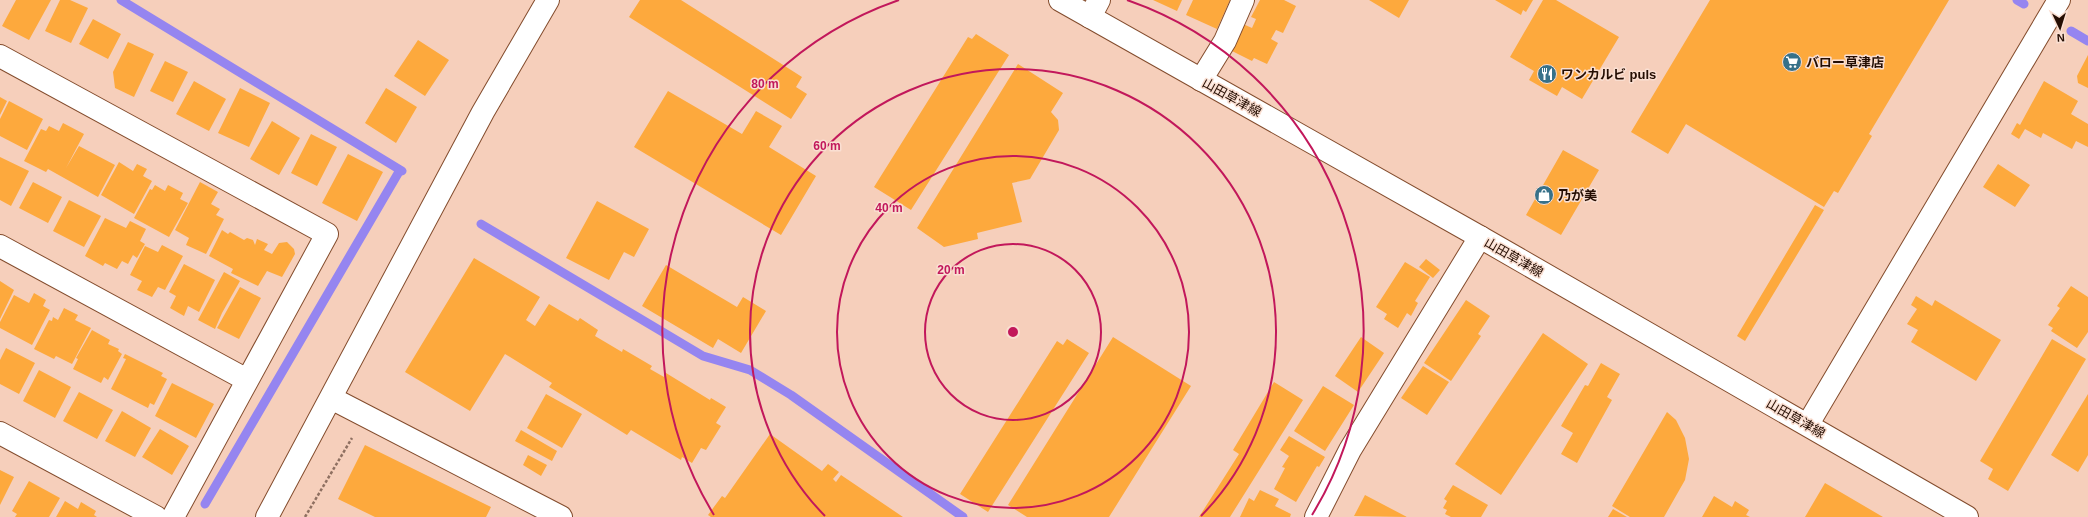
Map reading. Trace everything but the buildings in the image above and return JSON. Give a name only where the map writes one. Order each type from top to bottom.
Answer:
[{"type":"street","points":[[267,517],[483,112],[548,0]]},
{"type":"street","name":"山田草津線","points":[[1060,0],[1094,8],[1201,80],[1808,424],[1967,517]]},
{"type":"street","points":[[1201,80],[1225,41],[1243,0]]},
{"type":"street","points":[[1808,424],[2057,1]]},
{"type":"street","points":[[0,56],[328,234],[172,517]]},
{"type":"street","points":[[1316,517],[1350,450],[1480,237]]},
{"type":"street","points":[[0,246],[247,380]]},
{"type":"street","points":[[331,398],[561,517]]},
{"type":"street","points":[[0,433],[156,517]]},
{"type":"path","points":[[305,517],[354,436]]},
{"type":"waterway","points":[[121,0],[402,171]]},
{"type":"waterway","points":[[2017,0],[2024,4]]},
{"type":"waterway","points":[[2071,31],[2088,41]]},
{"type":"waterway","points":[[205,504],[400,170]]},
{"type":"waterway","points":[[481,224],[703,356],[750,370],[791,395],[963,517]]},
{"type":"place","name":"バロー草津店","points":[[1792,62]]},
{"type":"place","name":"ワンカルビ puls","points":[[1547,74]]},
{"type":"place","name":"乃が美","points":[[1544,195]]}]
